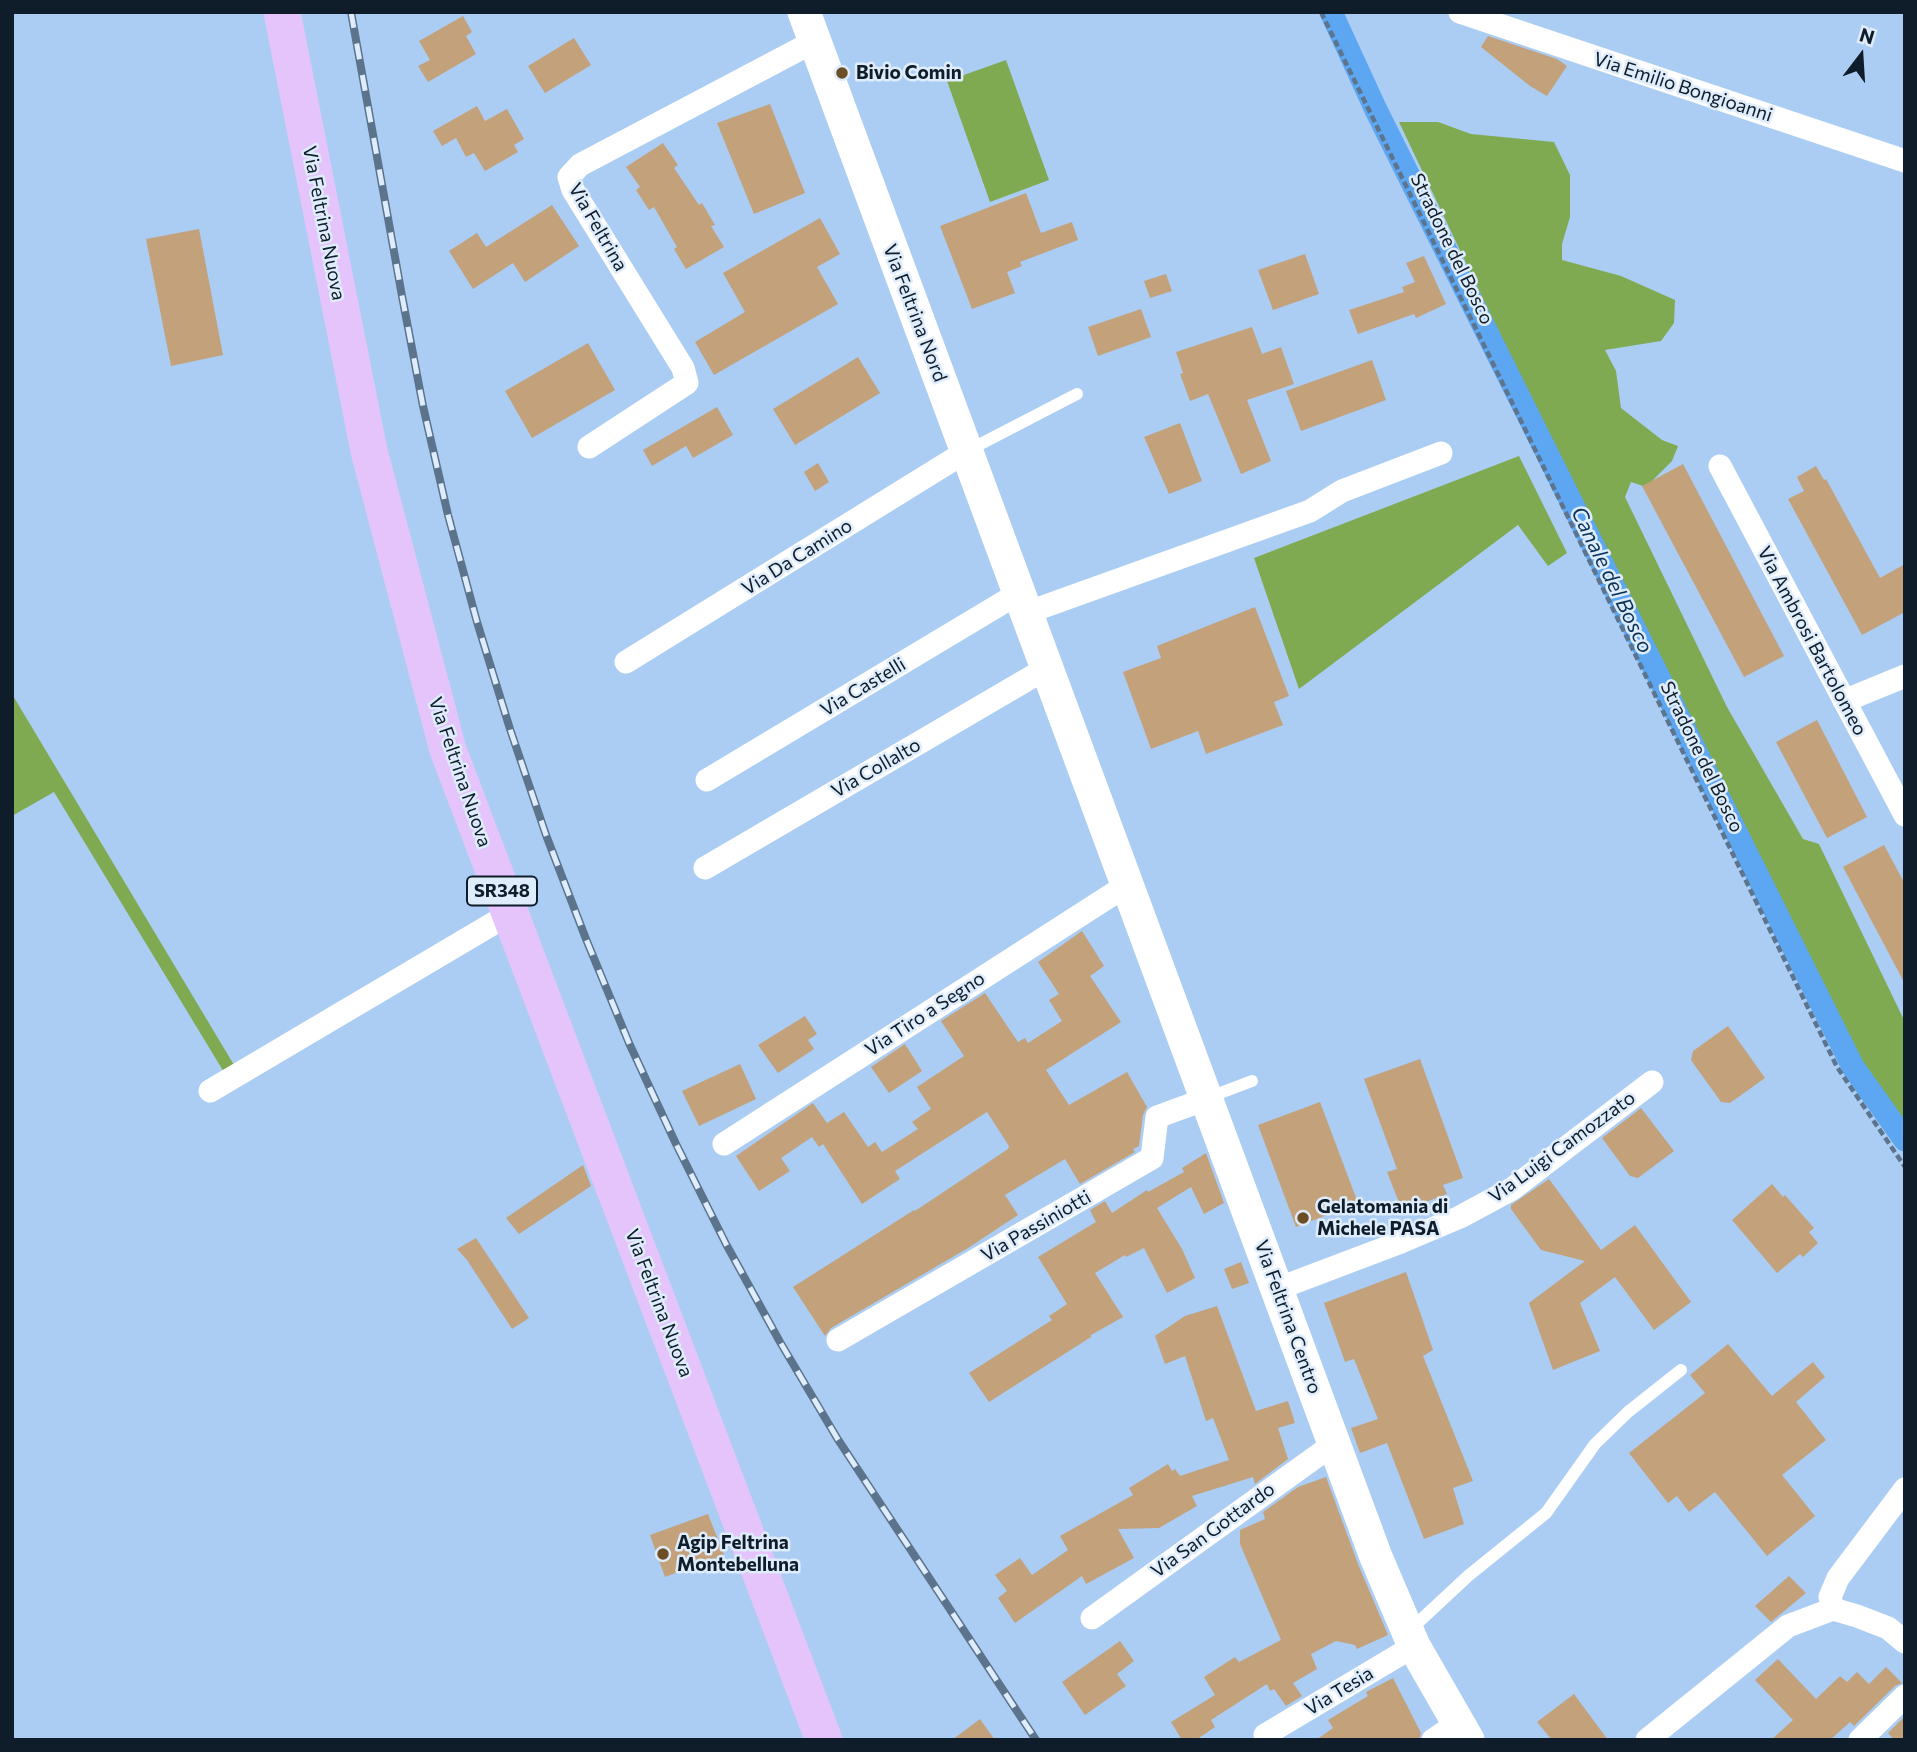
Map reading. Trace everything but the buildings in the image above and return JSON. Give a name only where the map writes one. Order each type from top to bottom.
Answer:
[{"type":"main road","name":"Via Feltrina Nuova","points":[[282,12],[369,452],[449,750],[824,1740]]},
{"type":"main road","name":"Via Feltrina Nord","points":[[809,27],[1127,885]]},
{"type":"main road","name":"Via Feltrina Centro","points":[[1127,885],[1376,1557],[1453,1734]]},
{"type":"street","name":"Via Emilio Bongioanni","points":[[1460,12],[1905,161]]},
{"type":"street","name":"Via Feltrina","points":[[589,447],[687,383],[683,368],[573,190],[569,177],[580,166],[809,27]]},
{"type":"street","name":"Via Da Camino","points":[[626,662],[967,451]]},
{"type":"street","points":[[1023,603],[1310,511],[1342,491],[1441,453]]},
{"type":"street","name":"Via Ambrosi Bartolomeo","points":[[1720,466],[1905,816]]},
{"type":"street","name":"Via Castelli","points":[[707,780],[1023,603]]},
{"type":"street","name":"Via Collalto","points":[[705,868],[1046,668]]},
{"type":"street","points":[[1844,701],[1905,676]]},
{"type":"street","name":"Via Tiro a Segno","points":[[724,1144],[1127,885]]},
{"type":"street","points":[[209,1091],[511,913]]},
{"type":"street","name":"Via Luigi Camozzato","points":[[1277,1289],[1425,1232],[1512,1189],[1652,1082]]},
{"type":"street","name":"Via Passiniotti","points":[[838,1340],[1152,1158],[1157,1117],[1206,1099]]},
{"type":"street","name":"Via San Gottardo","points":[[1092,1618],[1335,1443]]},
{"type":"street","points":[[1833,1609],[1830,1597],[1838,1578],[1905,1489]]},
{"type":"street","points":[[1647,1740],[1788,1626],[1833,1609],[1888,1628],[1905,1642]]},
{"type":"street","name":"Via Tesia","points":[[1265,1735],[1411,1639]]},
{"type":"street","points":[[1860,1740],[1905,1696]]},
{"type":"lane","points":[[967,451],[1077,394]]},
{"type":"lane","points":[[1206,1099],[1252,1081]]},
{"type":"lane","points":[[1411,1639],[1468,1576],[1546,1513],[1595,1444],[1628,1412],[1681,1370]]},
{"type":"path","name":"Stradone del Bosco","points":[[1321,12],[1837,1067],[1905,1167]]},
{"type":"green space","points":[[1006,60],[1049,180],[990,202],[947,81]]},
{"type":"green space","points":[[1399,122],[1438,122],[1471,134],[1554,142],[1570,175],[1570,217],[1562,244],[1562,260],[1621,276],[1675,300],[1674,323],[1661,341],[1605,350],[1616,371],[1621,408],[1662,440],[1678,446],[1672,461],[1646,487],[1631,482],[1625,497],[1727,707],[1803,839],[1819,844],[1905,1022],[1905,1131],[1891,1115],[1781,911],[1724,796],[1673,682],[1608,562]]},
{"type":"green space","points":[[1519,456],[1567,553],[1548,566],[1518,525],[1299,689],[1254,558]]},
{"type":"green space","points":[[12,694],[243,1080],[233,1087],[54,792],[12,816]]},
{"type":"waterway","name":"Canale del Bosco","points":[[1331,12],[1376,110],[1853,1067],[1905,1140]]},
{"type":"railway","points":[[351,12],[423,406],[448,515],[510,729],[546,835],[586,939],[629,1043],[676,1144],[726,1244],[780,1342],[837,1438],[1036,1740]]},
{"type":"place","name":"Bivio Comin","points":[[842,73]]},
{"type":"place","name":"Gelatomania di Michele PASA","points":[[1303,1218]]},
{"type":"place","name":"Agip Feltrina Montebelluna","points":[[663,1554]]}]
